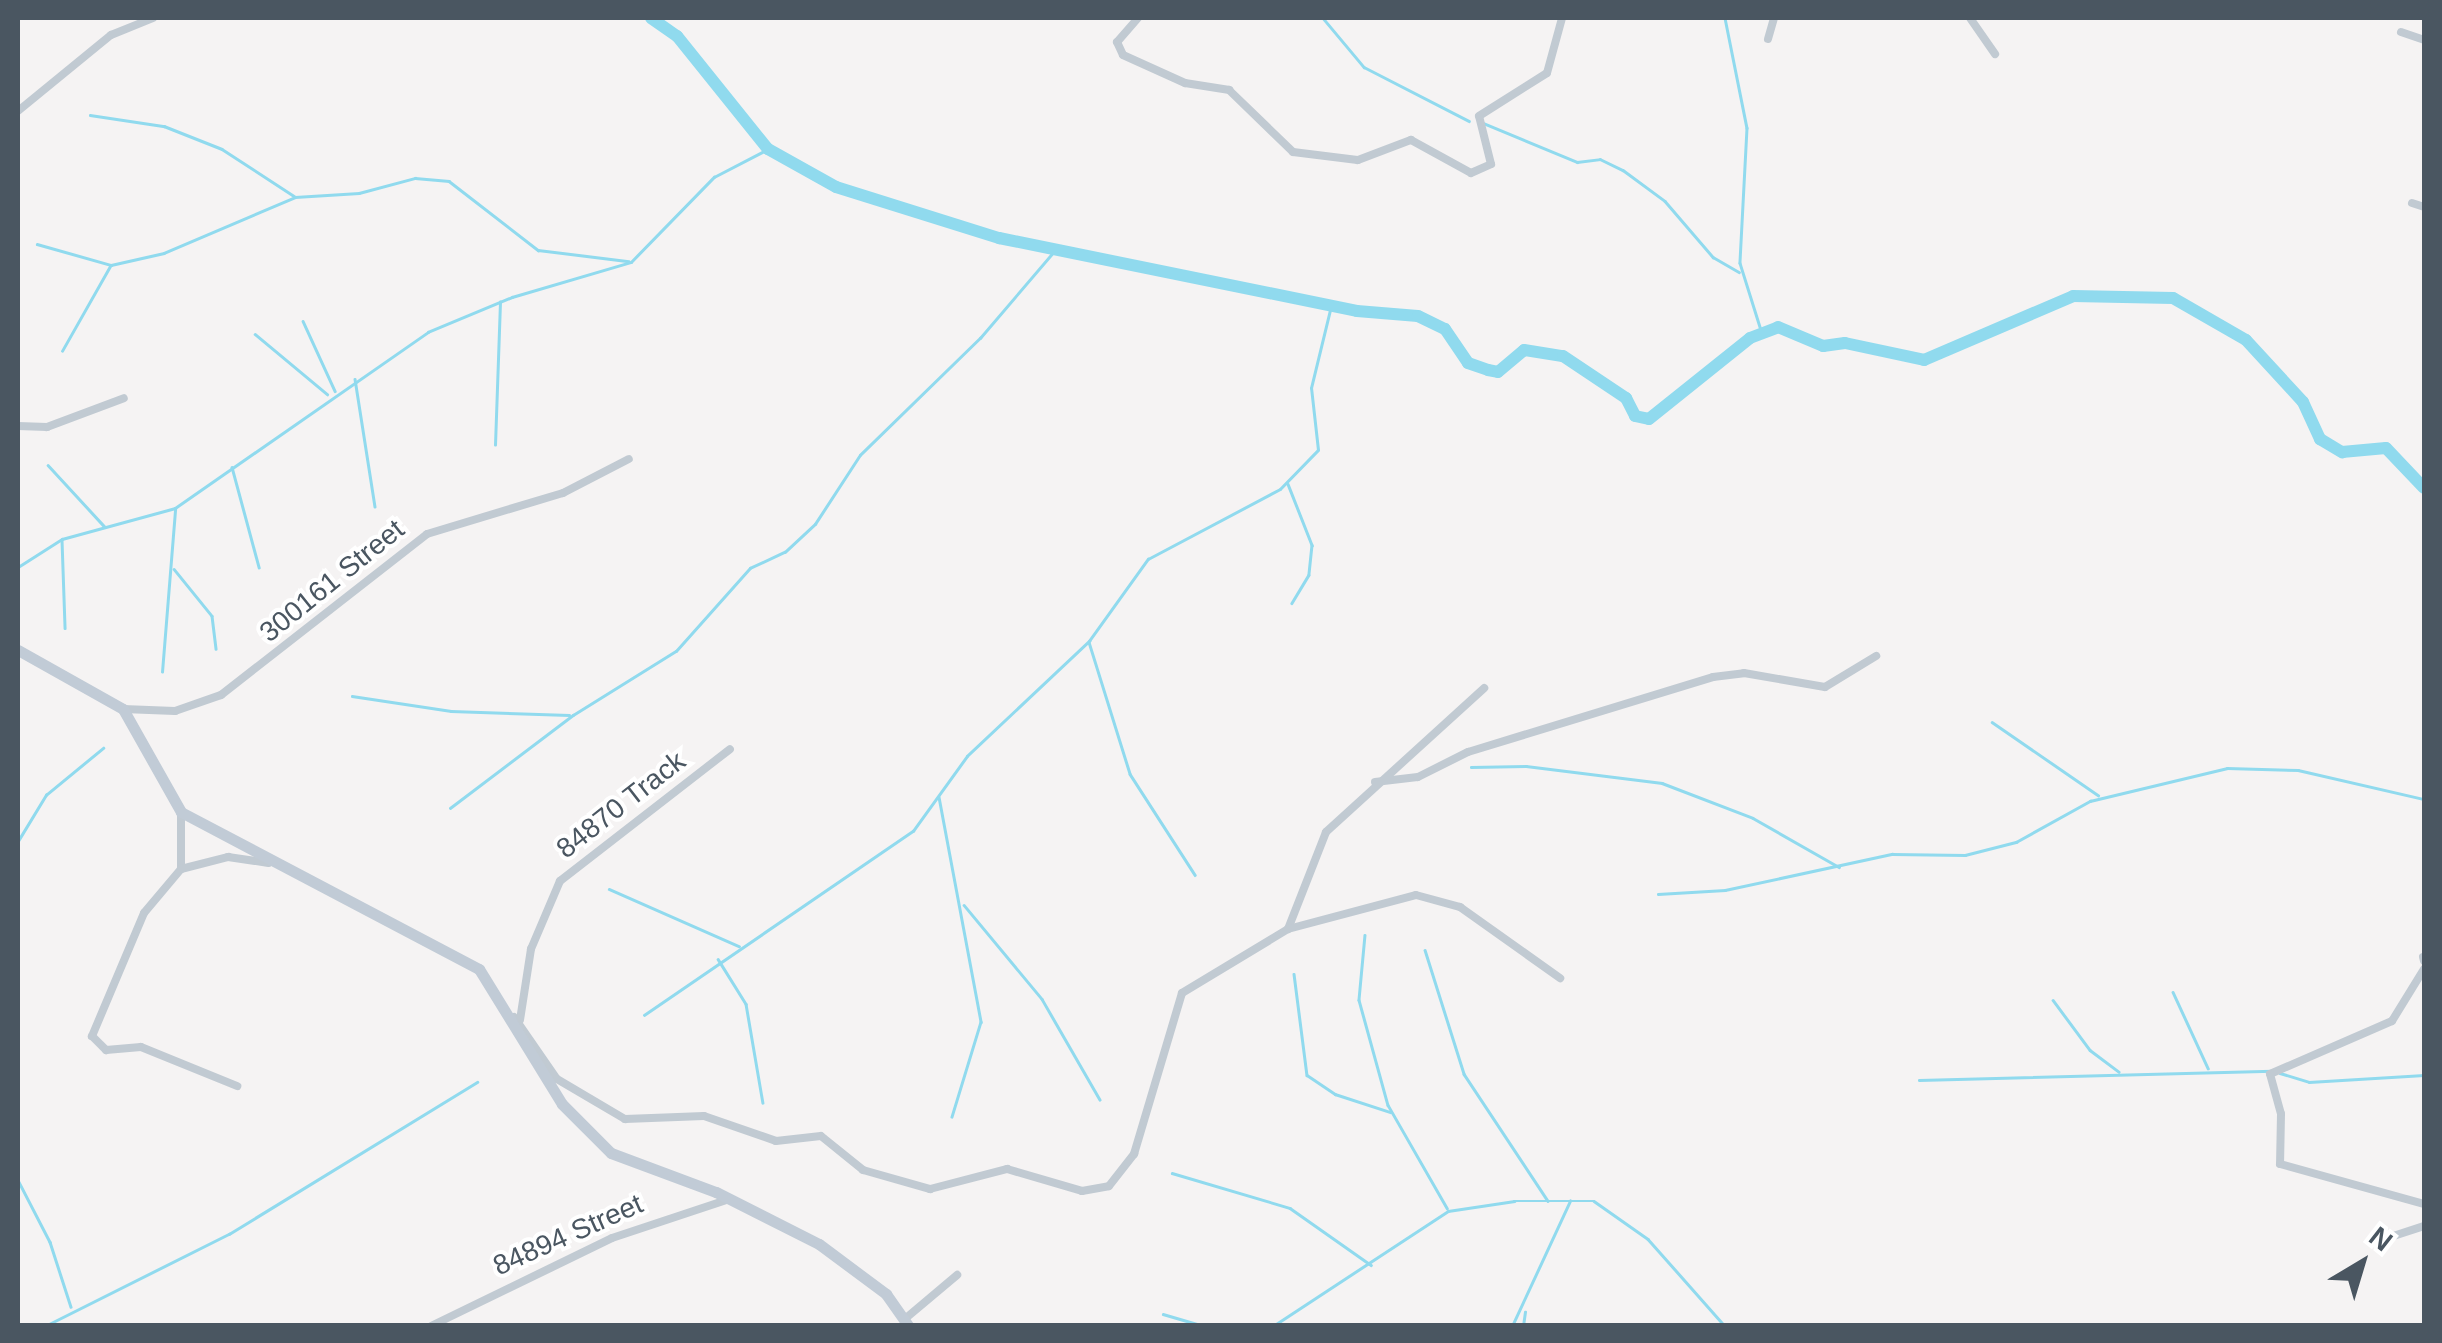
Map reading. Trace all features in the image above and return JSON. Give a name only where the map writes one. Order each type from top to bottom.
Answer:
[{"type":"street","points":[[18,111],[111,35],[152,18]]},
{"type":"street","points":[[1138,18],[1117,42],[1123,55],[1185,83],[1229,90],[1293,152],[1358,160],[1411,140],[1463,172],[1486,171],[1492,152],[1479,116],[1547,73],[1562,18]]},
{"type":"street","points":[[1768,39],[1774,18]]},
{"type":"street","points":[[1970,18],[1995,54]]},
{"type":"street","points":[[2401,32],[2424,40]]},
{"type":"street","points":[[2412,203],[2424,207]]},
{"type":"street","points":[[18,426],[47,426],[124,398]]},
{"type":"street","name":"300161 Street","points":[[123,709],[175,711],[221,695],[427,534],[563,493],[629,459]]},
{"type":"street","points":[[18,650],[123,709],[181,812],[181,869]]},
{"type":"street","points":[[1375,782],[1430,773],[1468,752],[1713,676],[1744,673],[1826,686],[1876,656]]},
{"type":"street","points":[[1288,929],[1317,846],[1375,782],[1484,688]]},
{"type":"street","name":"84870 Track","points":[[517,1018],[531,948],[560,881],[730,749]]},
{"type":"street","points":[[181,812],[294,866],[465,958],[517,1018],[558,1079],[626,1119],[704,1116],[776,1141],[820,1136],[864,1170],[930,1189],[1007,1169],[1095,1190],[1116,1180],[1140,1140],[1164,1034],[1182,993],[1288,929],[1416,895],[1460,907],[1560,978]]},
{"type":"street","points":[[237,1086],[141,1047],[106,1050],[92,1036],[140,922],[181,869],[228,856],[294,866]]},
{"type":"street","points":[[2424,970],[2392,1021],[2270,1074],[2281,1114],[2280,1164],[2424,1204]]},
{"type":"street","points":[[517,1018],[543,1077],[592,1137],[631,1166],[729,1200],[843,1259],[907,1322],[957,1275]]},
{"type":"street","name":"84894 Street","points":[[430,1326],[612,1238],[729,1200]]},
{"type":"street","points":[[2374,1242],[2424,1226]]},
{"type":"waterway","points":[[651,18],[677,36],[768,149],[836,187],[999,238],[1357,311],[1418,316],[1445,329],[1468,363],[1488,370],[1498,372],[1524,350],[1563,356],[1626,398],[1635,416],[1649,419],[1750,338],[1778,327],[1823,346],[1845,343],[1924,360],[2073,296],[2173,298],[2246,340],[2303,402],[2320,439],[2342,452],[2386,448],[2424,488]]},
{"type":"waterway","points":[[1323,18],[1364,67],[1469,121]]},
{"type":"waterway","points":[[1725,18],[1747,128],[1740,263],[1762,333]]},
{"type":"waterway","points":[[90,115],[164,126],[222,149],[294,196]]},
{"type":"waterway","points":[[1483,123],[1577,162],[1600,159],[1623,170],[1665,201],[1713,257],[1739,272]]},
{"type":"waterway","points":[[18,567],[62,539],[175,508],[428,332],[512,297],[631,262],[714,177],[768,149]]},
{"type":"waterway","points":[[37,244],[111,265],[164,253],[295,197],[359,193],[415,178],[449,181],[538,250],[628,261]]},
{"type":"waterway","points":[[450,808],[573,715],[676,651],[750,568],[785,552],[815,524],[860,455],[980,338],[1056,249]]},
{"type":"waterway","points":[[62,351],[110,266]]},
{"type":"waterway","points":[[495,445],[500,302]]},
{"type":"waterway","points":[[644,1015],[913,831],[967,756],[1089,641],[1148,559],[1280,489],[1318,450],[1311,388],[1331,306]]},
{"type":"waterway","points":[[303,321],[335,391]]},
{"type":"waterway","points":[[255,334],[327,394]]},
{"type":"waterway","points":[[355,379],[375,506]]},
{"type":"waterway","points":[[48,465],[105,527]]},
{"type":"waterway","points":[[232,467],[259,567]]},
{"type":"waterway","points":[[1288,484],[1312,545],[1309,575],[1292,603]]},
{"type":"waterway","points":[[162,672],[175,509]]},
{"type":"waterway","points":[[62,540],[65,628]]},
{"type":"waterway","points":[[174,569],[212,616],[216,649]]},
{"type":"waterway","points":[[1089,642],[1130,774],[1195,875]]},
{"type":"waterway","points":[[352,696],[451,711],[569,715]]},
{"type":"waterway","points":[[1992,722],[2098,795]]},
{"type":"waterway","points":[[18,841],[46,795],[103,748]]},
{"type":"waterway","points":[[1471,767],[1526,766],[1662,783],[1753,818],[1839,867]]},
{"type":"waterway","points":[[1658,894],[1725,890],[1892,854],[1965,855],[2016,842],[2090,801],[2227,768],[2298,770],[2424,799]]},
{"type":"waterway","points":[[939,797],[981,1022],[952,1117]]},
{"type":"waterway","points":[[609,889],[739,946]]},
{"type":"waterway","points":[[964,905],[1042,999],[1100,1100]]},
{"type":"waterway","points":[[1365,935],[1359,1000],[1388,1105],[1447,1208]]},
{"type":"waterway","points":[[1425,950],[1464,1074],[1548,1201]]},
{"type":"waterway","points":[[718,959],[746,1004],[763,1103]]},
{"type":"waterway","points":[[1294,974],[1307,1075],[1335,1094],[1390,1112]]},
{"type":"waterway","points":[[2173,992],[2208,1068]]},
{"type":"waterway","points":[[2053,1000],[2090,1050],[2119,1072]]},
{"type":"waterway","points":[[1919,1080],[2272,1071]]},
{"type":"waterway","points":[[2280,1073],[2309,1082],[2424,1075]]},
{"type":"waterway","points":[[45,1326],[229,1234],[477,1082]]},
{"type":"waterway","points":[[1172,1173],[1290,1208],[1371,1265]]},
{"type":"waterway","points":[[18,1180],[50,1242],[71,1307]]},
{"type":"waterway","points":[[1273,1326],[1448,1211],[1514,1201],[1594,1201],[1648,1239],[1725,1326]]},
{"type":"waterway","points":[[1512,1326],[1570,1201]]},
{"type":"waterway","points":[[1523,1326],[1525,1312]]},
{"type":"waterway","points":[[1163,1314],[1204,1326]]}]
